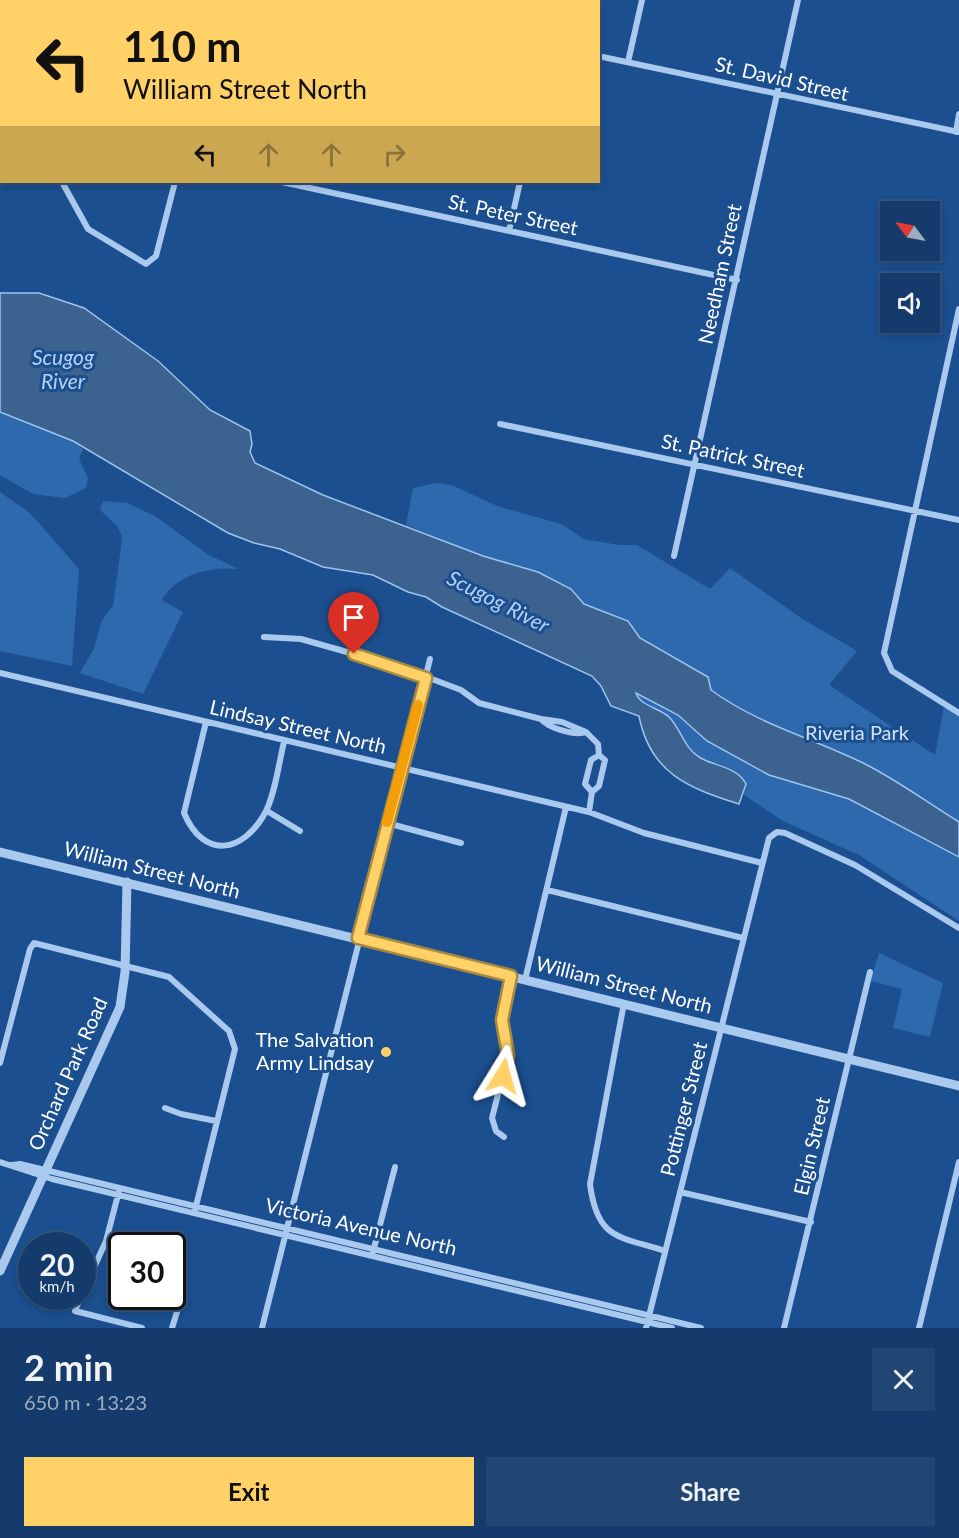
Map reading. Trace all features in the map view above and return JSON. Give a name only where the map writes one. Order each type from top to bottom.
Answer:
[{"type":"street","points":[[628,62],[642,0]]},
{"type":"street","name":"Needham Street","points":[[674,556],[798,0]]},
{"type":"street","name":"St. David Street","points":[[600,56],[958,132]]},
{"type":"street","points":[[958,132],[959,114]]},
{"type":"street","points":[[63,183],[88,229],[146,264],[156,256],[175,183]]},
{"type":"street","name":"St. Peter Street","points":[[287,183],[737,280]]},
{"type":"street","points":[[509,231],[519,183]]},
{"type":"street","points":[[959,309],[884,653],[892,671],[959,713]]},
{"type":"street","name":"St. Patrick Street","points":[[500,424],[959,520]]},
{"type":"street","points":[[264,637],[287,636],[308,640],[400,667],[461,690],[479,703],[541,718],[545,723],[562,725],[580,734],[586,732],[598,744],[599,755],[605,760],[599,786],[592,792],[589,812]]},
{"type":"street","points":[[262,1328],[358,938],[430,659]]},
{"type":"street","name":"Lindsay Street North","points":[[0,673],[284,742],[589,812],[644,833],[762,863]]},
{"type":"street","points":[[206,722],[184,813],[189,825],[213,845],[225,848],[245,836],[267,811],[284,742]]},
{"type":"street","points":[[592,792],[585,784],[591,760],[599,755]]},
{"type":"street","points":[[525,980],[566,807]]},
{"type":"street","points":[[267,811],[300,831]]},
{"type":"street","points":[[387,823],[461,843]]},
{"type":"street","name":"Pottinger Street","points":[[647,1325],[769,838],[777,832],[855,865],[959,928]]},
{"type":"street","name":"William Street North","points":[[0,852],[959,1086]]},
{"type":"street","name":"Orchard Park Road","points":[[0,1271],[120,1007],[125,964],[127,882]]},
{"type":"street","points":[[547,890],[743,938]]},
{"type":"street","points":[[0,1063],[30,949],[34,943],[169,976],[229,1031],[235,1049],[194,1213]]},
{"type":"street","name":"Elgin Street","points":[[784,1328],[870,972]]},
{"type":"street","points":[[504,1137],[496,1131],[492,1118],[508,1055],[502,1020],[511,976]]},
{"type":"street","points":[[624,1003],[590,1184],[593,1209],[600,1221],[615,1235],[665,1251]]},
{"type":"street","points":[[165,1108],[180,1114],[216,1121]]},
{"type":"street","name":"Victoria Avenue North","points":[[0,1162],[20,1164],[44,1173],[119,1191],[288,1227],[479,1281],[647,1325],[672,1328]]},
{"type":"street","points":[[919,1328],[959,1162]]},
{"type":"street","points":[[373,1252],[395,1167]]},
{"type":"street","points":[[96,1264],[106,1241],[119,1191]]},
{"type":"street","name":"Victoria Avenue North","points":[[119,1191],[194,1213],[285,1235],[481,1273],[701,1328]]},
{"type":"street","points":[[680,1192],[811,1222]]},
{"type":"street","points":[[479,1281],[481,1273]]},
{"type":"street","points":[[75,1310],[142,1328]]},
{"type":"street","points":[[172,1328],[178,1310]]},
{"type":"green space","points":[[0,412],[73,441],[83,449],[79,459],[88,478],[86,488],[65,498],[33,494],[0,475]]},
{"type":"green space","name":"Riveria Park","points":[[436,483],[452,485],[497,506],[561,524],[584,539],[619,545],[637,545],[710,589],[730,568],[801,618],[857,651],[829,685],[935,755],[944,706],[959,712],[959,822],[864,764],[804,740],[730,704],[711,690],[708,677],[640,638],[628,621],[584,604],[571,589],[538,572],[483,556],[406,525],[413,488]]},
{"type":"green space","points":[[0,492],[30,513],[79,569],[72,666],[0,651]]},
{"type":"green space","points":[[103,501],[127,503],[155,516],[207,554],[238,569],[216,569],[195,574],[185,578],[168,591],[162,600],[183,612],[143,694],[80,673],[94,648],[102,620],[113,606],[121,547],[122,536],[117,526],[100,510]]},
{"type":"green space","points":[[635,693],[678,715],[707,741],[769,775],[849,799],[959,857],[959,921],[859,855],[783,821],[744,795],[745,783],[739,773],[695,753],[669,717],[645,704]]},
{"type":"green space","points":[[879,953],[943,983],[930,1037],[893,1028],[902,989],[870,981]]},
{"type":"water","name":"Scugog River","points":[[0,293],[39,293],[84,308],[158,361],[210,410],[250,431],[252,444],[250,452],[255,463],[323,495],[483,556],[538,572],[571,589],[584,604],[628,621],[640,638],[708,677],[711,690],[729,702],[767,722],[877,770],[959,822],[959,857],[849,799],[769,775],[707,741],[678,715],[636,693],[646,704],[669,717],[694,753],[731,770],[746,784],[739,804],[703,792],[662,765],[652,752],[644,735],[639,716],[611,706],[601,686],[592,676],[442,607],[426,597],[408,592],[373,575],[323,567],[280,549],[254,543],[228,533],[73,441],[0,412]]},
{"type":"slow traffic","points":[[387,822],[418,705]]},
{"type":"place","name":"The Salvation Army Lindsay","points":[[386,1052]]},
{"type":"route","points":[[354,654],[400,667],[426,678],[358,938],[511,976],[502,1020],[508,1055],[503,1076]]}]
